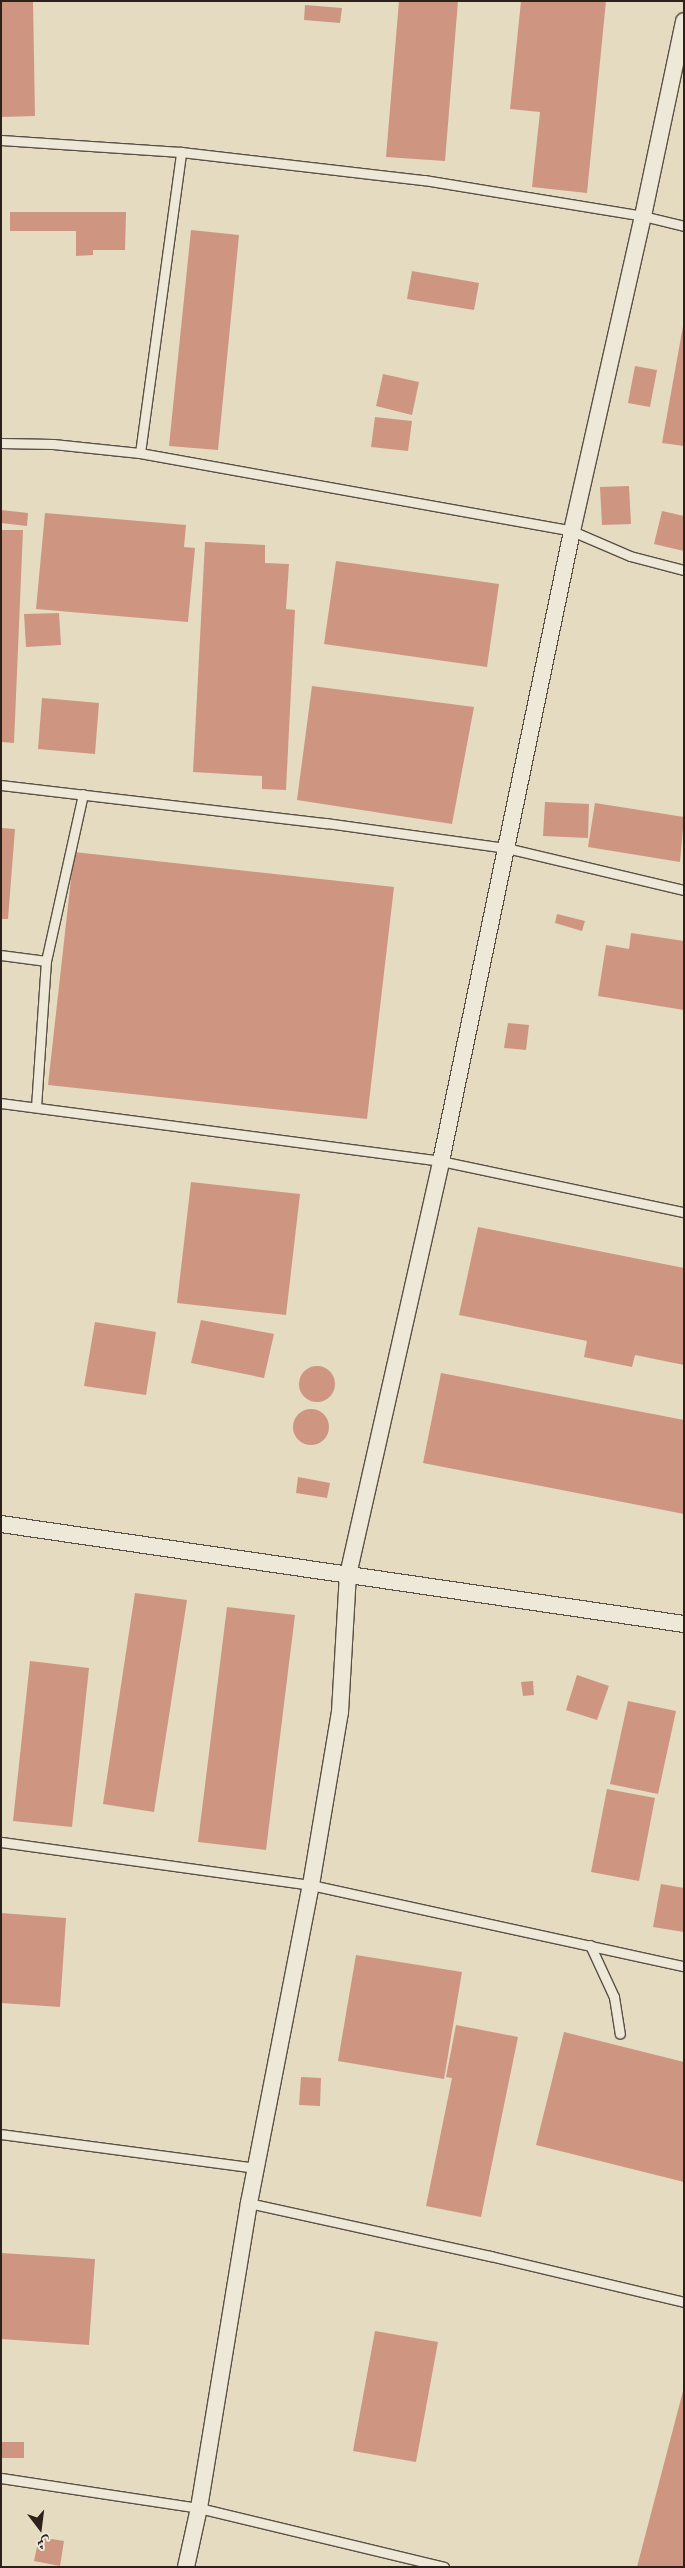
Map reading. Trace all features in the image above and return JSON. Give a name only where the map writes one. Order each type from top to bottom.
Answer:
[{"type":"street","points":[[186,2567],[199,2508],[249,2203],[311,1885],[340,1712],[348,1575],[441,1161],[572,531],[643,216],[684,21]]},
{"type":"street","points":[[1,1524],[684,1624]]},
{"type":"lane","points":[[1,140],[180,152],[424,180],[643,216],[684,226]]},
{"type":"lane","points":[[140,453],[180,152]]},
{"type":"lane","points":[[1,443],[53,444],[140,453],[572,531],[630,556],[684,570]]},
{"type":"lane","points":[[1,785],[326,823],[506,848],[684,890]]},
{"type":"lane","points":[[36,1107],[46,961],[82,794]]},
{"type":"lane","points":[[1,955],[46,961]]},
{"type":"lane","points":[[1,1103],[441,1161],[684,1212]]},
{"type":"lane","points":[[1,1842],[311,1885],[684,1966]]},
{"type":"lane","points":[[590,1945],[614,1997],[620,2034]]},
{"type":"lane","points":[[1,2134],[256,2168]]},
{"type":"lane","points":[[249,2203],[490,2256],[684,2302]]},
{"type":"lane","points":[[1,2478],[199,2508],[444,2567]]},
{"type":"building","points":[[1,1],[33,1],[35,116],[1,117]]},
{"type":"building","points":[[399,1],[458,1],[445,161],[386,157]]},
{"type":"building","points":[[521,1],[606,1],[587,193],[532,187],[540,112],[510,109]]},
{"type":"building","points":[[305,5],[342,8],[340,23],[304,20]]},
{"type":"building","points":[[10,212],[126,212],[125,250],[93,250],[93,255],[76,256],[76,231],[10,231]]},
{"type":"building","points":[[191,230],[239,235],[218,450],[169,446]]},
{"type":"building","points":[[412,271],[479,283],[474,310],[407,299]]},
{"type":"building","points":[[684,326],[684,446],[662,443]]},
{"type":"building","points":[[635,366],[657,370],[650,407],[628,403]]},
{"type":"building","points":[[383,374],[419,382],[412,415],[376,406]]},
{"type":"building","points":[[375,417],[412,421],[408,451],[371,447]]},
{"type":"building","points":[[629,486],[631,524],[602,525],[600,487]]},
{"type":"building","points":[[1,510],[28,513],[27,526],[1,523]]},
{"type":"building","points":[[662,511],[684,516],[684,551],[654,544]]},
{"type":"building","points":[[45,513],[186,525],[184,547],[195,548],[188,622],[36,609]]},
{"type":"building","points":[[1,530],[23,530],[14,743],[1,742]]},
{"type":"building","points":[[205,542],[265,545],[265,563],[289,564],[286,609],[295,610],[286,790],[262,789],[262,776],[193,772]]},
{"type":"building","points":[[336,561],[499,584],[487,667],[324,644]]},
{"type":"building","points":[[59,613],[61,645],[26,647],[24,614]]},
{"type":"building","points":[[312,686],[474,707],[452,824],[297,800]]},
{"type":"building","points":[[42,698],[99,703],[95,754],[38,749]]},
{"type":"building","points":[[545,802],[589,804],[588,838],[543,836]]},
{"type":"building","points":[[595,803],[684,817],[680,862],[588,847]]},
{"type":"building","points":[[1,828],[15,829],[8,919],[1,919]]},
{"type":"building","points":[[74,852],[394,887],[367,1119],[48,1085]]},
{"type":"building","points":[[557,914],[585,921],[582,931],[555,923]]},
{"type":"building","points":[[631,933],[684,941],[684,1010],[598,996],[606,945],[629,949]]},
{"type":"building","points":[[508,1023],[529,1025],[526,1050],[504,1048]]},
{"type":"building","points":[[191,1182],[300,1194],[286,1315],[177,1303]]},
{"type":"building","points":[[478,1227],[684,1268],[684,1365],[635,1355],[632,1367],[584,1357],[587,1341],[459,1315]]},
{"type":"building","points":[[201,1320],[274,1334],[264,1378],[191,1363]]},
{"type":"building","points":[[95,1322],[156,1332],[146,1395],[84,1386]]},
{"type":"building","points":[[317,1366],[329,1372],[335,1384],[329,1396],[317,1402],[305,1396],[299,1384],[305,1372]]},
{"type":"building","points":[[441,1373],[684,1420],[684,1514],[423,1463]]},
{"type":"building","points":[[311,1409],[323,1415],[329,1427],[323,1439],[311,1445],[299,1439],[293,1427],[299,1415]]},
{"type":"building","points":[[298,1477],[330,1483],[327,1498],[296,1493]]},
{"type":"building","points":[[135,1593],[187,1600],[154,1812],[103,1804]]},
{"type":"building","points":[[227,1607],[295,1615],[266,1850],[198,1842]]},
{"type":"building","points":[[30,1661],[89,1668],[72,1827],[13,1821]]},
{"type":"building","points":[[577,1675],[609,1686],[597,1720],[566,1710]]},
{"type":"building","points":[[533,1681],[534,1695],[523,1696],[521,1682]]},
{"type":"building","points":[[628,1701],[676,1711],[658,1794],[610,1784]]},
{"type":"building","points":[[607,1789],[655,1798],[639,1881],[591,1872]]},
{"type":"building","points":[[661,1884],[684,1888],[684,1932],[653,1927]]},
{"type":"building","points":[[1,1913],[66,1918],[60,2007],[1,2003]]},
{"type":"building","points":[[356,1955],[462,1972],[444,2079],[338,2061]]},
{"type":"building","points":[[456,2025],[518,2037],[481,2217],[426,2206],[452,2078],[446,2077]]},
{"type":"building","points":[[564,2032],[684,2062],[684,2182],[536,2145]]},
{"type":"building","points":[[301,2077],[321,2078],[320,2106],[299,2105]]},
{"type":"building","points":[[1,2253],[95,2259],[89,2345],[1,2339]]},
{"type":"building","points":[[375,2331],[438,2342],[416,2462],[353,2451]]},
{"type":"building","points":[[683,2391],[684,2567],[637,2567]]},
{"type":"building","points":[[1,2442],[24,2442],[24,2458],[1,2458]]},
{"type":"building","points":[[39,2537],[64,2541],[60,2566],[34,2561]]}]
